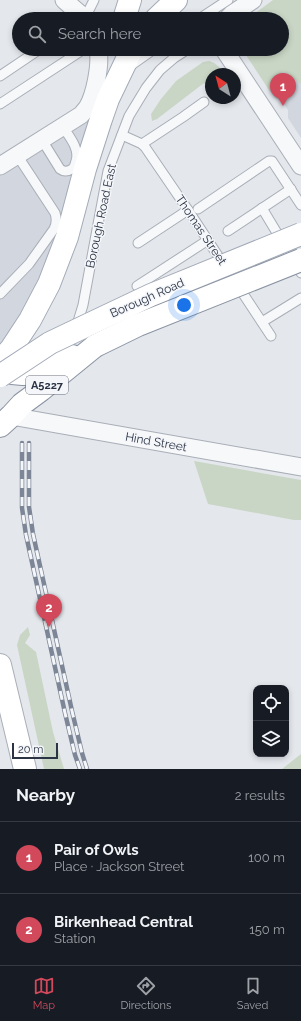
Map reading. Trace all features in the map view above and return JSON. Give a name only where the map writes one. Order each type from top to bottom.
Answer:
[{"type":"main road","points":[[126,12],[130,0]]},
{"type":"main road","points":[[163,12],[176,0]]},
{"type":"main road","points":[[119,76],[120,56]]},
{"type":"main road","points":[[0,361],[11,349],[30,320],[49,284],[67,237],[85,169],[101,119],[108,99],[129,56]]},
{"type":"main road","name":"Borough Road","points":[[0,376],[50,343],[151,295],[301,234]]},
{"type":"main road","name":"Borough Road","points":[[95,346],[138,325],[301,260]]},
{"type":"main road","name":"A5227","points":[[0,367],[12,373],[33,373],[95,346]]},
{"type":"main road","name":"A5227","points":[[6,421],[22,404],[95,346]]},
{"type":"main road","points":[[0,665],[25,769]]},
{"type":"street","points":[[64,0],[79,12]]},
{"type":"street","points":[[235,12],[253,0]]},
{"type":"street","points":[[0,166],[81,115],[93,95],[99,67],[98,56]]},
{"type":"street","points":[[227,56],[301,166]]},
{"type":"street","name":"Hind Street","points":[[6,421],[301,467]]},
{"type":"lane","points":[[89,12],[94,0]]},
{"type":"lane","points":[[210,12],[228,0]]},
{"type":"lane","points":[[0,76],[30,56]]},
{"type":"lane","points":[[0,104],[73,56]]},
{"type":"lane","points":[[119,76],[145,56]]},
{"type":"lane","name":"Borough Road East","points":[[66,359],[83,305],[108,171],[129,116],[146,88],[160,70],[177,56]]},
{"type":"lane","points":[[142,144],[204,102]]},
{"type":"lane","points":[[42,140],[60,169],[67,171],[72,169],[77,158],[77,152],[63,126]]},
{"type":"lane","name":"Thomas Street","points":[[122,135],[142,144],[193,209],[208,240],[271,336]]},
{"type":"lane","points":[[0,294],[30,264],[54,229],[57,219],[56,213],[17,155]]},
{"type":"lane","points":[[138,243],[270,161],[301,205]]},
{"type":"lane","points":[[228,231],[291,189]]},
{"type":"lane","points":[[262,208],[301,273]]},
{"type":"lane","points":[[137,286],[208,240]]},
{"type":"lane","points":[[262,322],[301,298]]},
{"type":"shaded area","points":[[289,52],[301,58],[301,138],[288,118],[288,110],[282,101],[275,98],[269,90],[284,71],[283,56],[289,56]]},
{"type":"shaded area","points":[[81,115],[94,117],[66,211],[39,285],[0,348],[0,166]]},
{"type":"green space","points":[[273,0],[301,0],[301,84],[284,71],[269,90],[247,56],[289,56],[289,12],[257,12]]},
{"type":"green space","points":[[203,62],[212,62],[220,68],[205,68],[205,84],[204,83],[157,119],[152,121],[151,114],[176,81]]},
{"type":"green space","points":[[194,461],[301,480],[301,520],[208,504]]},
{"type":"green space","points":[[28,627],[30,635],[25,643],[36,652],[53,732],[64,769],[44,769],[17,645],[20,635]]},
{"type":"green space","points":[[301,754],[301,769],[282,769]]},
{"type":"railway","points":[[22,443],[22,508],[26,535],[65,713],[75,755],[80,769]]},
{"type":"railway","points":[[29,443],[29,507],[33,534],[72,711],[87,769]]},
{"type":"place","name":"Pair of Owls","points":[[283,106]]},
{"type":"place","name":"Birkenhead Central","points":[[49,627]]}]
